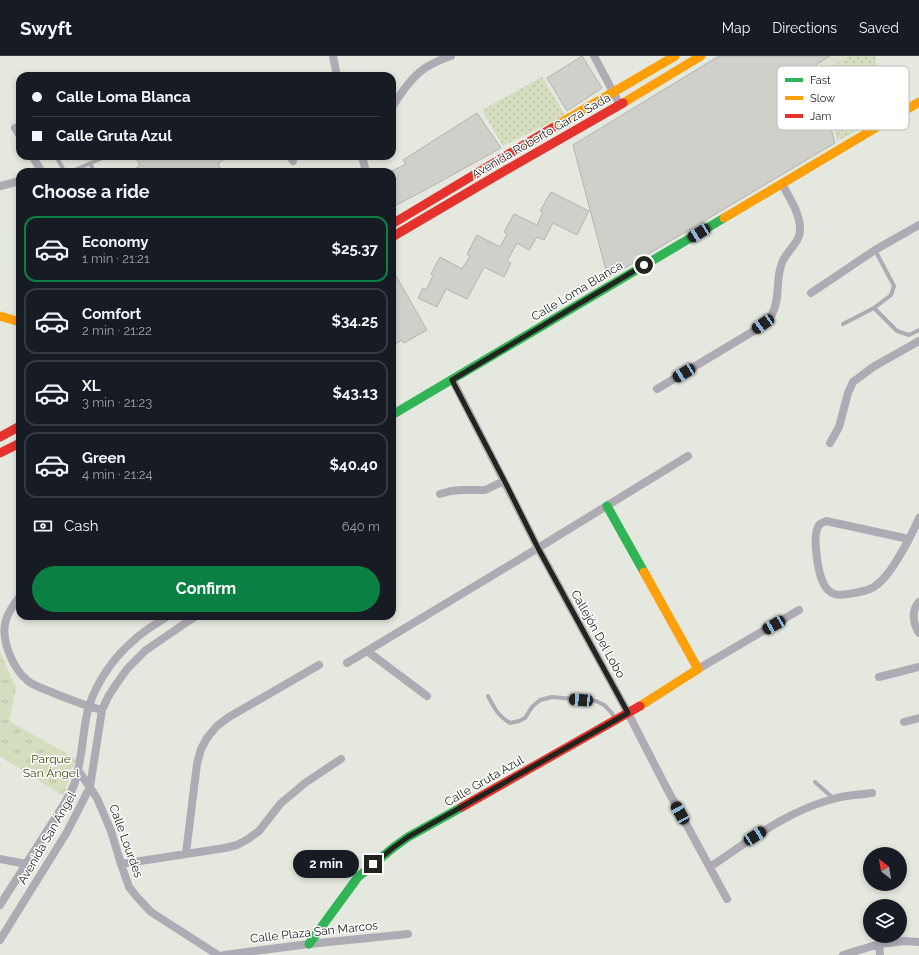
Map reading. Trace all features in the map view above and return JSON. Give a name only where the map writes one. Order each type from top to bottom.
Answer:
[{"type":"street","points":[[333,56],[336,72]]},
{"type":"street","points":[[396,101],[414,78],[425,68],[451,56]]},
{"type":"street","points":[[594,56],[620,105]]},
{"type":"street","name":"Avenida Roberto Garza Sada","points":[[396,222],[675,56]]},
{"type":"street","name":"Avenida Roberto Garza Sada","points":[[396,235],[620,105],[701,56]]},
{"type":"street","name":"Calle Loma Blanca","points":[[909,108],[919,102]]},
{"type":"street","name":"Calle Loma Blanca","points":[[396,413],[872,130]]},
{"type":"street","points":[[0,186],[16,182]]},
{"type":"street","points":[[657,389],[752,332],[771,316],[776,306],[779,274],[782,262],[798,239],[800,228],[797,214],[782,184]]},
{"type":"street","points":[[811,294],[875,250],[919,225]]},
{"type":"street","points":[[0,316],[16,321]]},
{"type":"street","points":[[830,443],[839,427],[848,393],[853,382],[872,367],[919,341]]},
{"type":"street","name":"Callejón Del Lobo","points":[[452,380],[538,548],[727,899]]},
{"type":"street","points":[[0,438],[16,428]]},
{"type":"street","points":[[0,454],[16,445]]},
{"type":"street","points":[[347,663],[688,456]]},
{"type":"street","points":[[440,494],[461,490],[485,490],[504,480]]},
{"type":"street","points":[[607,506],[698,669]]},
{"type":"street","points":[[909,539],[826,521],[821,523],[818,528],[815,544],[818,568],[822,581],[829,592],[836,595],[851,594],[872,589],[887,575],[909,539],[919,518]]},
{"type":"street","points":[[16,601],[11,607],[6,621],[5,636],[9,653],[17,669],[28,681],[45,690],[88,707],[102,710]]},
{"type":"street","points":[[919,602],[916,605],[913,616],[919,633]]},
{"type":"street","name":"Calle Gruta Azul","points":[[309,944],[358,877],[408,837],[616,720],[698,669],[799,610]]},
{"type":"street","name":"Avenida San Ángel","points":[[0,905],[70,794],[75,783],[88,707],[99,684],[110,665],[122,650],[162,620]]},
{"type":"street","name":"Avenida San Ángel","points":[[0,940],[67,832],[90,787],[102,710],[108,697],[127,669],[137,658],[146,650],[190,620]]},
{"type":"street","points":[[367,651],[427,696]]},
{"type":"street","points":[[186,853],[197,764],[201,749],[207,738],[217,726],[229,717],[319,665]]},
{"type":"street","points":[[879,677],[919,667]]},
{"type":"street","points":[[904,722],[919,718]]},
{"type":"street","points":[[121,864],[237,845],[258,831],[281,804],[292,794],[341,759]]},
{"type":"street","name":"Calle Lourdes","points":[[78,770],[97,798],[111,831],[129,887],[151,912],[218,955]]},
{"type":"street","points":[[710,867],[795,812],[834,798],[872,793]]},
{"type":"street","points":[[0,859],[26,864]]},
{"type":"street","name":"Calle Plaza San Marcos","points":[[224,955],[309,944],[408,934]]},
{"type":"street","points":[[843,955],[879,944],[905,941],[919,942]]},
{"type":"street","points":[[879,944],[880,955]]},
{"type":"lane","points":[[79,168],[97,160]]},
{"type":"lane","points":[[90,163],[92,168]]},
{"type":"lane","points":[[843,324],[874,308],[891,295],[894,286],[875,250]]},
{"type":"lane","points":[[874,308],[897,331],[909,335],[919,330]]},
{"type":"lane","points":[[488,696],[496,711],[502,718],[510,723],[524,718],[540,700],[552,698],[596,700],[604,705],[616,720]]},
{"type":"lane","points":[[815,782],[834,798]]},
{"type":"shaded area","points":[[816,56],[849,56],[831,66],[820,66]]},
{"type":"green space","points":[[849,56],[875,56],[877,66],[831,66]]},
{"type":"green space","points":[[542,77],[565,115],[503,146],[482,110]]},
{"type":"green space","points":[[835,130],[859,130],[837,141]]},
{"type":"green space","name":"Parque San Ángel","points":[[0,652],[16,688],[9,721],[76,759],[63,796],[0,756]]},
{"type":"building","points":[[582,56],[602,88],[567,111],[547,78]]},
{"type":"building","points":[[719,56],[830,56],[814,66],[777,66],[777,130],[831,130],[835,143],[608,278],[573,145]]},
{"type":"building","points":[[477,113],[501,148],[396,205],[396,169],[406,164],[403,160]]},
{"type":"building","points":[[137,160],[224,160],[218,163],[220,168],[136,168],[140,166]]},
{"type":"building","points":[[551,192],[589,211],[577,235],[553,223],[544,240],[537,237],[529,250],[517,243],[507,261],[511,263],[504,277],[484,267],[467,299],[446,289],[437,307],[418,298],[423,288],[426,290],[433,276],[431,274],[440,257],[462,269],[470,256],[467,254],[477,235],[500,247],[507,234],[504,232],[514,214],[537,225],[543,212],[540,211]]},
{"type":"building","points":[[396,276],[427,330],[404,343],[402,340],[396,344]]},
{"type":"traffic: fast","points":[[396,413],[724,218]]},
{"type":"traffic: fast","points":[[607,506],[644,572]]},
{"type":"traffic: fast","points":[[309,944],[358,877],[408,837],[462,807]]},
{"type":"traffic: slow","points":[[552,128],[675,56]]},
{"type":"traffic: slow","points":[[623,103],[701,56]]},
{"type":"traffic: slow","points":[[909,108],[919,102]]},
{"type":"traffic: slow","points":[[724,218],[872,130]]},
{"type":"traffic: slow","points":[[0,316],[16,321]]},
{"type":"traffic: slow","points":[[640,706],[698,669],[644,572]]},
{"type":"traffic: jam","points":[[396,235],[623,103]]},
{"type":"traffic: jam","points":[[396,222],[552,128]]},
{"type":"traffic: jam","points":[[0,437],[16,428]]},
{"type":"traffic: jam","points":[[0,453],[16,445]]},
{"type":"traffic: jam","points":[[462,807],[640,706]]},
{"type":"route","points":[[373,864],[408,837],[628,713],[538,548],[452,380],[644,265]]}]
